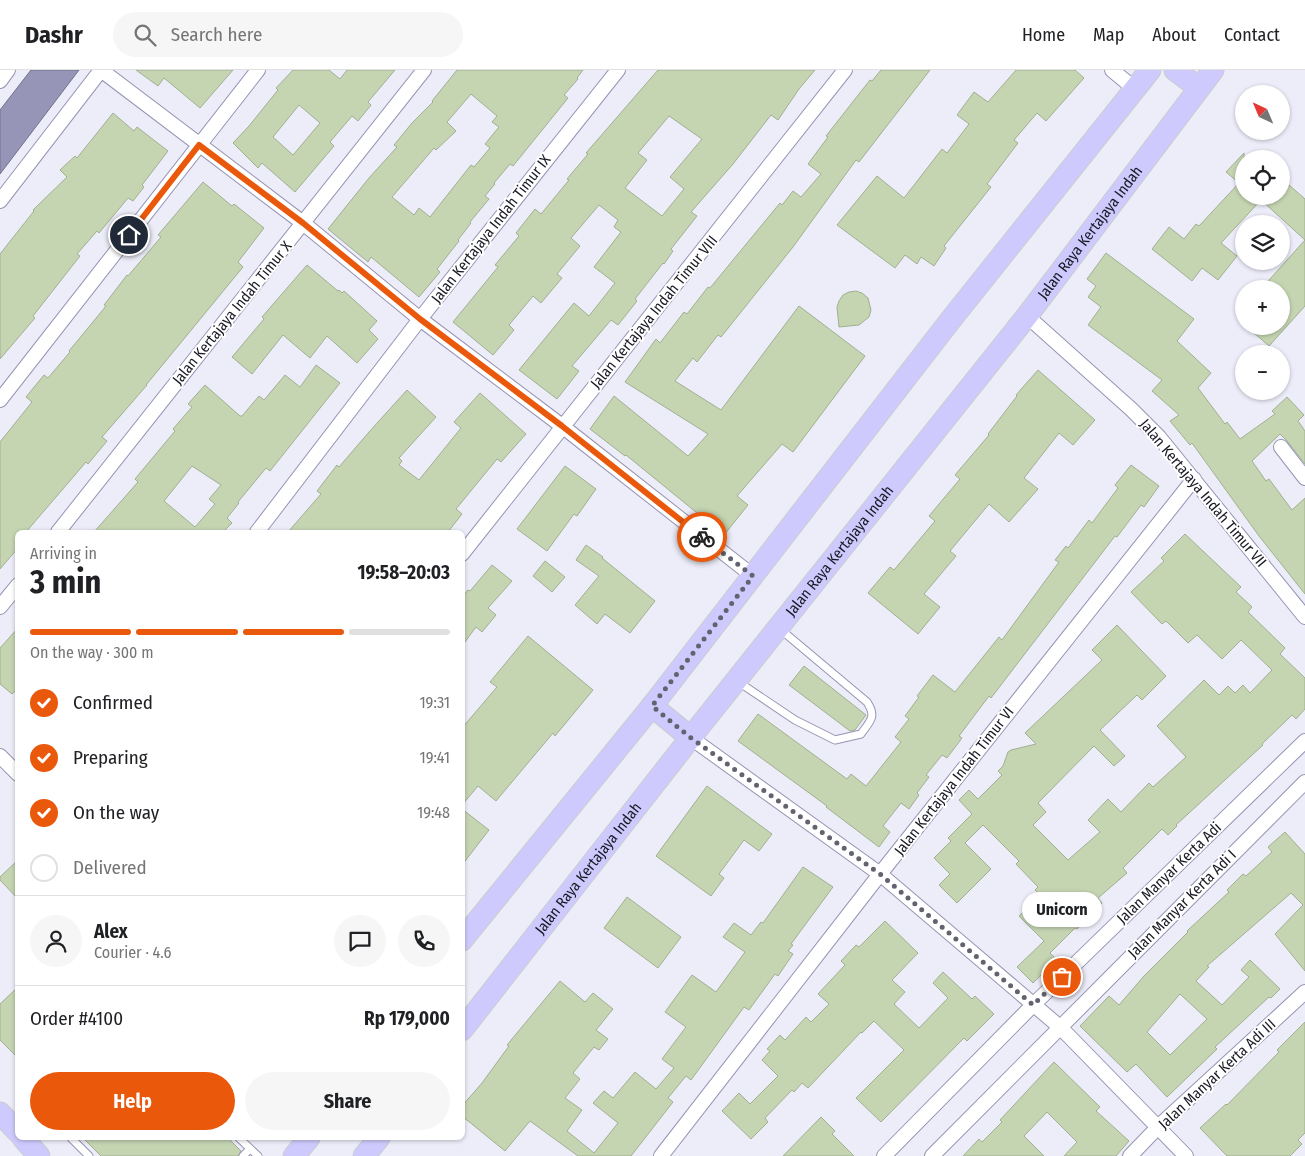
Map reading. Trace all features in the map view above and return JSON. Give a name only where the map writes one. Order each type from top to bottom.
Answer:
[{"type":"main road","points":[[465,936],[652,706],[950,322],[1150,70]]},
{"type":"main road","points":[[1175,70],[1200,88]]},
{"type":"main road","name":"Jalan Raya Kertajaya Indah","points":[[465,1026],[778,628],[1027,316],[1213,70]]},
{"type":"main road","points":[[652,706],[691,738]]},
{"type":"main road","points":[[0,1113],[15,1128]]},
{"type":"main road","points":[[26,1140],[39,1156]]},
{"type":"main road","points":[[294,1156],[307,1140]]},
{"type":"street","points":[[0,81],[8,70]]},
{"type":"street","points":[[0,201],[101,70],[303,223],[420,319],[562,426],[753,576]]},
{"type":"street","points":[[0,400],[258,70]]},
{"type":"street","name":"Jalan Kertajaya Indah Timur X","points":[[60,530],[424,70]]},
{"type":"street","name":"Jalan Kertajaya Indah Timur IX","points":[[259,530],[420,319],[618,70]]},
{"type":"street","name":"Jalan Kertajaya Indah Timur VIII","points":[[465,550],[845,70]]},
{"type":"street","points":[[1112,70],[1135,89]]},
{"type":"street","name":"Jalan Kertajaya Indah Timur VII","points":[[1027,316],[1160,437],[1305,617]]},
{"type":"street","points":[[1281,447],[1305,478]]},
{"type":"street","name":"Jalan Kertajaya Indah Timur VI","points":[[660,1156],[880,874],[1194,479]]},
{"type":"street","points":[[0,607],[15,589]]},
{"type":"street","points":[[691,738],[880,874],[1057,1025],[1186,1156]]},
{"type":"street","name":"Jalan Manyar Kerta Adi","points":[[884,1156],[1305,741]]},
{"type":"street","points":[[0,756],[15,771]]},
{"type":"street","name":"Jalan Manyar Kerta Adi I","points":[[1057,1025],[1305,782]]},
{"type":"street","name":"Jalan Manyar Kerta Adi III","points":[[1130,1156],[1158,1127],[1305,992]]},
{"type":"street","points":[[932,1156],[1057,1025]]},
{"type":"lane","points":[[737,680],[794,720],[835,740],[861,734],[872,719],[872,710],[867,702],[778,628]]},
{"type":"lane","points":[[73,1140],[89,1156]]},
{"type":"lane","points":[[241,1140],[258,1156]]},
{"type":"lane","points":[[243,1156],[250,1149]]},
{"type":"water","points":[[31,70],[79,70],[0,174],[0,110]]},
{"type":"building","points":[[136,70],[233,70],[200,108],[164,78],[158,86]]},
{"type":"building","points":[[293,70],[329,70],[340,79],[347,70],[395,70],[368,102],[371,105],[358,121],[352,116],[330,142],[334,146],[295,192],[262,163],[258,168],[233,143],[278,90],[276,88]],"holes":[[[299,105],[320,123],[293,155],[273,137]]]},
{"type":"building","points":[[457,70],[583,70],[564,95],[568,98],[513,166],[510,164],[494,183],[485,196],[489,199],[470,222],[459,241],[437,269],[440,272],[419,297],[371,257],[368,262],[328,229],[397,147],[394,145]],"holes":[[[471,94],[497,116],[492,122],[499,127],[485,144],[490,148],[474,167],[471,165],[430,217],[419,208],[414,215],[392,197],[434,148],[436,150],[456,131],[447,122]]]},
{"type":"building","points":[[658,70],[815,70],[799,89],[778,120],[771,115],[733,164],[691,212],[697,216],[671,249],[673,251],[664,264],[635,299],[637,301],[618,325],[611,320],[572,366],[579,371],[557,399],[519,370],[574,303],[589,316],[615,283],[594,267],[621,232],[614,227],[618,220],[599,205],[571,238],[580,246],[557,274],[562,278],[541,303],[533,296],[509,325],[514,330],[493,355],[453,322],[498,267],[495,265],[519,236],[516,233],[535,209],[541,214],[569,180],[567,179],[588,154],[586,153]],"holes":[[[669,116],[702,139],[670,177],[684,189],[662,216],[625,188],[647,160],[638,153]]]},
{"type":"building","points":[[881,70],[930,70],[859,162],[856,160],[793,247],[721,337],[718,335],[697,362],[693,358],[675,381],[721,410],[799,306],[865,356],[793,452],[782,444],[737,496],[748,505],[724,535],[626,455],[590,429],[614,396],[688,456],[708,434],[625,382],[656,339],[660,343],[684,312],[687,314],[780,203],[782,205],[793,191],[801,197],[821,174],[808,164],[828,137],[826,136],[870,80],[872,81]]},
{"type":"building","points":[[1016,70],[1075,70],[1084,78],[1046,121],[1037,113],[1014,140],[1018,143],[987,184],[991,187],[944,246],[946,248],[934,266],[921,257],[917,264],[905,255],[895,268],[837,225],[877,176],[904,198],[942,149],[947,153],[969,124],[957,115],[974,92],[988,102]]},
{"type":"building","points":[[113,113],[134,131],[137,127],[168,151],[142,185],[144,187],[133,201],[128,198],[99,233],[97,231],[77,254],[80,256],[33,316],[35,318],[0,359],[0,254],[33,210],[67,177],[60,170],[75,156],[77,158]]},
{"type":"building","points":[[1235,162],[1235,180],[1226,172]]},
{"type":"building","points":[[203,182],[232,206],[234,204],[264,228],[238,262],[243,267],[102,437],[107,441],[88,464],[86,462],[28,530],[15,530],[15,552],[0,569],[0,442],[32,402],[26,397],[44,375],[48,378],[70,352],[106,306],[104,305],[127,275],[161,237],[158,235]]},
{"type":"building","points":[[1290,186],[1305,199],[1305,240],[1290,226],[1290,215],[1278,215],[1266,205],[1290,205]]},
{"type":"building","points":[[1235,187],[1235,205],[1256,205],[1247,215],[1235,215],[1235,228],[1221,243],[1235,254],[1235,259],[1218,280],[1202,268],[1192,281],[1152,249],[1169,227],[1184,239],[1196,224],[1199,226]]},
{"type":"building","points":[[1305,240],[1305,306],[1290,323],[1290,280],[1269,280],[1278,270],[1290,270],[1290,257]]},
{"type":"building","points":[[1106,253],[1194,319],[1177,341],[1211,373],[1198,388],[1225,424],[1227,422],[1240,439],[1275,414],[1272,411],[1284,400],[1290,400],[1304,415],[1298,421],[1305,431],[1305,464],[1280,434],[1252,461],[1266,481],[1269,479],[1292,510],[1305,498],[1305,594],[1259,536],[1192,443],[1190,445],[1170,421],[1179,415],[1152,391],[1162,380],[1088,325],[1101,307],[1088,297],[1096,286],[1087,279]]},
{"type":"building","points":[[307,265],[338,291],[342,293],[344,291],[377,321],[369,330],[378,339],[357,363],[327,336],[310,358],[283,335],[252,374],[232,357],[264,319],[262,317]]},
{"type":"building","points":[[856,291],[868,298],[871,310],[869,317],[859,325],[839,327],[837,307],[839,301],[843,295]]},
{"type":"building","points":[[1256,335],[1279,335],[1268,345]]},
{"type":"building","points":[[316,365],[340,383],[270,471],[266,468],[238,502],[227,518],[232,523],[225,530],[96,530],[138,482],[135,479],[175,431],[173,429],[192,407],[188,404],[205,385],[242,416],[259,396],[264,400],[285,375],[300,387]],"holes":[[[192,466],[221,485],[209,499],[215,504],[195,527],[164,501]]]},
{"type":"building","points":[[1038,370],[1095,420],[1073,445],[1059,433],[1024,478],[1038,489],[1009,522],[989,504],[950,551],[956,556],[924,594],[940,607],[918,634],[868,593],[890,567],[894,570],[935,521],[929,516],[960,479],[955,475],[989,435],[1016,395]]},
{"type":"building","points":[[407,390],[436,417],[399,458],[402,461],[399,465],[419,480],[461,428],[454,422],[480,393],[526,434],[501,462],[497,459],[456,509],[462,514],[450,530],[290,530],[321,494],[317,491],[337,465],[339,467]]},
{"type":"building","points":[[1131,465],[1159,486],[1144,507],[1141,505],[1117,537],[1115,536],[991,698],[989,696],[959,736],[962,738],[947,758],[942,755],[926,775],[929,777],[917,793],[919,795],[909,809],[901,803],[883,826],[890,832],[879,847],[827,806],[738,741],[758,714],[847,779],[851,774],[866,786],[901,742],[895,737],[909,719],[905,716],[933,675],[955,692],[999,637],[1002,640],[1059,562],[1055,560],[1066,546],[1068,548],[1089,520],[1092,523],[1118,488],[1115,485]]},
{"type":"building","points":[[565,466],[596,489],[577,516],[574,514],[547,551],[517,529]]},
{"type":"building","points":[[1185,534],[1241,587],[1236,592],[1252,607],[1248,612],[1285,648],[1280,654],[1305,678],[1305,709],[1296,719],[1292,715],[1263,745],[1176,825],[1168,835],[1162,829],[1123,868],[1127,873],[1098,898],[1102,903],[1050,953],[1057,960],[1033,983],[1017,967],[1044,941],[1019,916],[1041,895],[1035,890],[1038,887],[1016,864],[1019,861],[983,825],[965,843],[991,869],[957,903],[939,885],[950,874],[934,858],[951,841],[948,838],[972,814],[959,800],[969,790],[978,799],[1002,775],[998,771],[1003,766],[1008,752],[1036,744],[1025,733],[1102,660],[1092,650],[1117,625],[1166,676],[1142,700],[1137,695],[1100,730],[1125,756],[1114,766],[1094,746],[1038,803],[1046,812],[1033,825],[1068,860],[1100,832],[1088,820],[1108,799],[1121,812],[1149,783],[1153,787],[1186,757],[1157,726],[1204,680],[1219,695],[1228,686],[1235,693],[1243,685],[1250,693],[1272,670],[1241,640],[1222,659],[1197,635],[1188,643],[1166,621],[1162,624],[1131,592],[1164,561],[1161,558]]},
{"type":"building","points":[[586,545],[655,601],[630,633],[605,614],[597,624],[575,605],[599,576],[576,560]]},
{"type":"building","points":[[545,561],[565,577],[552,592],[533,576]]},
{"type":"building","points":[[492,565],[512,581],[488,608],[496,615],[482,632],[476,627],[465,642],[465,594],[468,590],[470,591]]},
{"type":"building","points":[[15,631],[15,691],[12,694],[0,684],[0,648]]},
{"type":"building","points":[[528,636],[593,690],[555,736],[553,733],[496,801],[478,786],[465,801],[465,724],[497,687],[490,682]]},
{"type":"building","points":[[804,666],[866,715],[855,730],[850,731],[789,685]]},
{"type":"building","points":[[707,786],[772,834],[759,851],[744,840],[719,874],[724,878],[711,896],[656,856]]},
{"type":"building","points":[[465,811],[489,830],[465,861]]},
{"type":"building","points":[[1285,832],[1305,854],[1305,971],[1275,934],[1303,905],[1291,893],[1207,966],[1209,967],[1196,981],[1222,1005],[1249,977],[1241,970],[1250,960],[1280,989],[1215,1047],[1217,1049],[1167,1097],[1136,1064],[1127,1072],[1080,1026],[1109,996],[1119,1005],[1187,931],[1229,892],[1227,890],[1243,874],[1246,876],[1272,852],[1268,847]],"holes":[[[1180,994],[1207,1019],[1170,1055],[1147,1032]]]},
{"type":"building","points":[[15,863],[15,896],[0,880],[0,877]]},
{"type":"building","points":[[803,867],[833,887],[791,944],[793,945],[788,951],[793,954],[778,976],[775,974],[749,1010],[744,1007],[691,1080],[686,1076],[668,1098],[673,1102],[631,1156],[578,1156],[530,1121],[505,1151],[465,1118],[465,1103],[509,1046],[507,1045],[560,981],[585,1002],[593,993],[613,1009],[596,1030],[608,1039],[599,1050],[594,1047],[573,1073],[580,1079],[565,1098],[582,1110],[567,1131],[594,1153],[618,1123],[593,1103],[604,1091],[613,1098],[635,1072],[656,1089],[674,1068],[662,1059],[686,1027],[665,1012],[692,975],[716,992],[745,952],[723,937],[734,923],[751,935],[761,922],[763,923]]},
{"type":"building","points":[[627,897],[681,937],[658,968],[604,928]]},
{"type":"building","points":[[885,921],[918,953],[892,980],[905,992],[894,1004],[919,1028],[948,998],[933,983],[943,972],[972,999],[975,996],[994,1014],[967,1041],[964,1038],[881,1122],[856,1098],[904,1050],[874,1021],[861,1032],[808,1088],[802,1083],[794,1092],[792,1090],[765,1118],[768,1122],[751,1139],[722,1111],[739,1093],[750,1104],[778,1076],[762,1060],[770,1051],[767,1049],[780,1035],[785,1040],[806,1017],[811,1022],[829,1004],[818,994],[845,965],[841,961],[856,945],[859,947]]},
{"type":"building","points":[[15,990],[15,1055],[0,1040],[0,1004]]},
{"type":"building","points":[[1305,1022],[1305,1133],[1298,1140],[1302,1144],[1290,1156],[1227,1156],[1200,1128],[1227,1105],[1279,1052],[1277,1050]]},
{"type":"building","points":[[1054,1062],[1100,1107],[1096,1111],[1129,1141],[1116,1156],[1064,1156],[1077,1142],[1047,1112],[1024,1136],[1044,1156],[963,1156],[979,1139],[982,1142],[1002,1122],[1000,1120]]},
{"type":"building","points":[[821,1117],[835,1131],[832,1134],[854,1156],[783,1156]]},
{"type":"building","points":[[85,1140],[230,1140],[241,1151],[238,1156],[101,1156]]},
{"type":"way so far","points":[[702,537],[753,576],[652,706],[691,738],[880,874],[974,952],[1033,1005],[1062,977]]},
{"type":"place","name":"Unicorn","points":[[1062,977]]},
{"type":"route","points":[[129,235],[199,145],[303,223],[420,319],[562,426],[702,537]]}]
